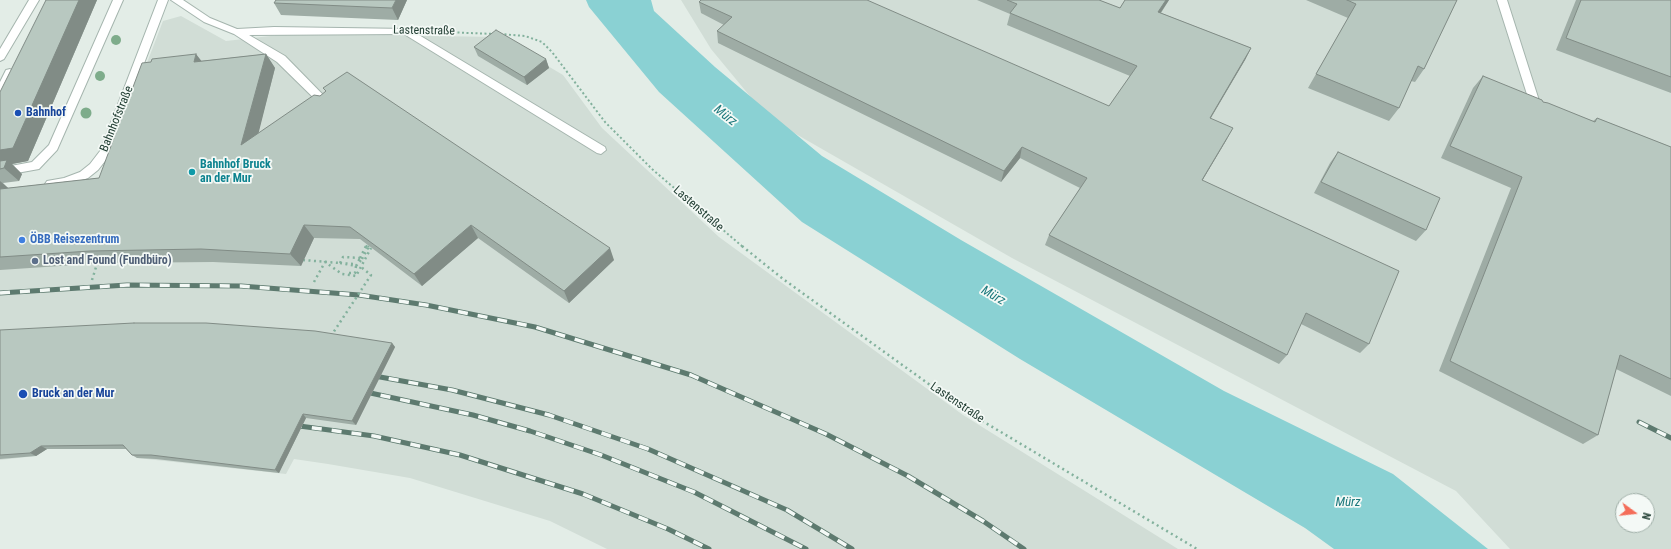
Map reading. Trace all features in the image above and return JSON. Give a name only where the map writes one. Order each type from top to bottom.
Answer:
[{"type":"street","points":[[0,57],[34,0]]},
{"type":"street","points":[[0,172],[35,166],[53,148],[118,0]]},
{"type":"street","name":"Bahnhofstraße","points":[[44,184],[65,182],[84,175],[94,167],[105,153],[163,0]]},
{"type":"street","name":"Lastenstraße","points":[[176,0],[207,20],[238,32],[274,30],[406,31],[601,150]]},
{"type":"street","points":[[1502,0],[1537,110]]},
{"type":"street","points":[[238,32],[281,59],[328,105]]},
{"type":"street","points":[[0,91],[16,62]]},
{"type":"path","name":"Lastenstraße","points":[[440,32],[514,34],[542,42],[552,52],[605,122],[652,169],[726,234],[783,279],[969,413],[1196,549]]},
{"type":"path","points":[[325,262],[342,274],[356,276],[369,246],[356,266],[355,273],[342,274]]},
{"type":"path","points":[[340,263],[343,257],[361,259]]},
{"type":"path","points":[[304,260],[354,264],[361,267],[371,275],[330,337]]},
{"type":"path","points":[[314,282],[325,262]]},
{"type":"path","points":[[92,280],[97,264]]},
{"type":"shaded area","points":[[681,0],[1671,0],[1671,549],[1510,549],[1456,491],[1012,258],[768,118],[711,49]]},
{"type":"shaded area","points":[[181,16],[226,41],[288,34],[499,37],[563,75],[602,128],[719,237],[963,415],[1178,549],[607,549],[550,521],[410,478],[294,459],[286,474],[137,458],[128,449],[47,449],[36,456],[0,460],[0,197],[99,188],[163,21]]},
{"type":"water","name":"Mürz","points":[[586,0],[651,0],[654,11],[715,67],[822,156],[961,240],[1224,391],[1393,474],[1488,549],[1334,549],[1305,528],[1020,359],[802,222],[659,92],[589,7]]},
{"type":"building","points":[[46,0],[79,0],[13,148],[0,150],[0,92]]},
{"type":"building","points":[[276,0],[396,0],[392,8],[274,3]]},
{"type":"building","points":[[701,0],[867,0],[1109,106],[1137,66],[1010,13],[1017,4],[1007,0],[1099,0],[1120,8],[1125,0],[1166,0],[1158,12],[1251,48],[1210,118],[1233,128],[1202,180],[1399,271],[1369,344],[1306,313],[1287,355],[1049,235],[1087,178],[1022,147],[1004,171],[717,31],[732,17],[699,2]]},
{"type":"building","points":[[1347,0],[1457,0],[1424,69],[1418,66],[1399,108],[1316,74],[1356,4]]},
{"type":"building","points":[[1581,0],[1671,0],[1671,77],[1566,38]]},
{"type":"building","points":[[496,30],[546,59],[524,77],[474,47]]},
{"type":"building","points":[[196,54],[194,62],[266,54],[241,145],[314,95],[320,96],[326,91],[323,88],[347,72],[610,248],[564,291],[471,225],[414,274],[350,227],[304,225],[290,254],[201,249],[90,251],[0,257],[0,189],[99,178],[142,63],[151,62],[152,59]]},
{"type":"building","points":[[1483,76],[1542,100],[1543,102],[1595,122],[1597,118],[1671,147],[1671,379],[1620,355],[1598,435],[1450,361],[1522,177],[1450,146]]},
{"type":"building","points":[[1338,152],[1440,198],[1426,230],[1321,182]]},
{"type":"building","points":[[7,160],[4,168],[0,169],[0,161]]},
{"type":"building","points":[[134,323],[206,323],[315,331],[392,343],[352,421],[303,414],[275,470],[151,455],[132,455],[123,445],[41,446],[30,453],[0,455],[0,330]]},
{"type":"railway","points":[[0,293],[127,285],[241,286],[359,295],[426,305],[535,327],[691,375],[826,434],[908,476],[983,521],[1024,549]]},
{"type":"railway","points":[[369,375],[452,390],[549,415],[648,449],[787,510],[852,549]]},
{"type":"railway","points":[[361,391],[473,415],[530,431],[601,455],[694,492],[806,549]]},
{"type":"railway","points":[[1639,422],[1671,438]]},
{"type":"railway","points":[[292,425],[374,436],[460,455],[583,494],[668,529],[709,549]]},
{"type":"place","name":"Bahnhof","points":[[18,113]]},
{"type":"place","name":"Bahnhof Bruck an der Mur","points":[[192,172]]},
{"type":"place","name":"ÖBB Reisezentrum","points":[[22,240]]},
{"type":"place","name":"Lost and Found (Fundbüro)","points":[[35,261]]},
{"type":"place","name":"Bruck an der Mur","points":[[23,394]]}]
